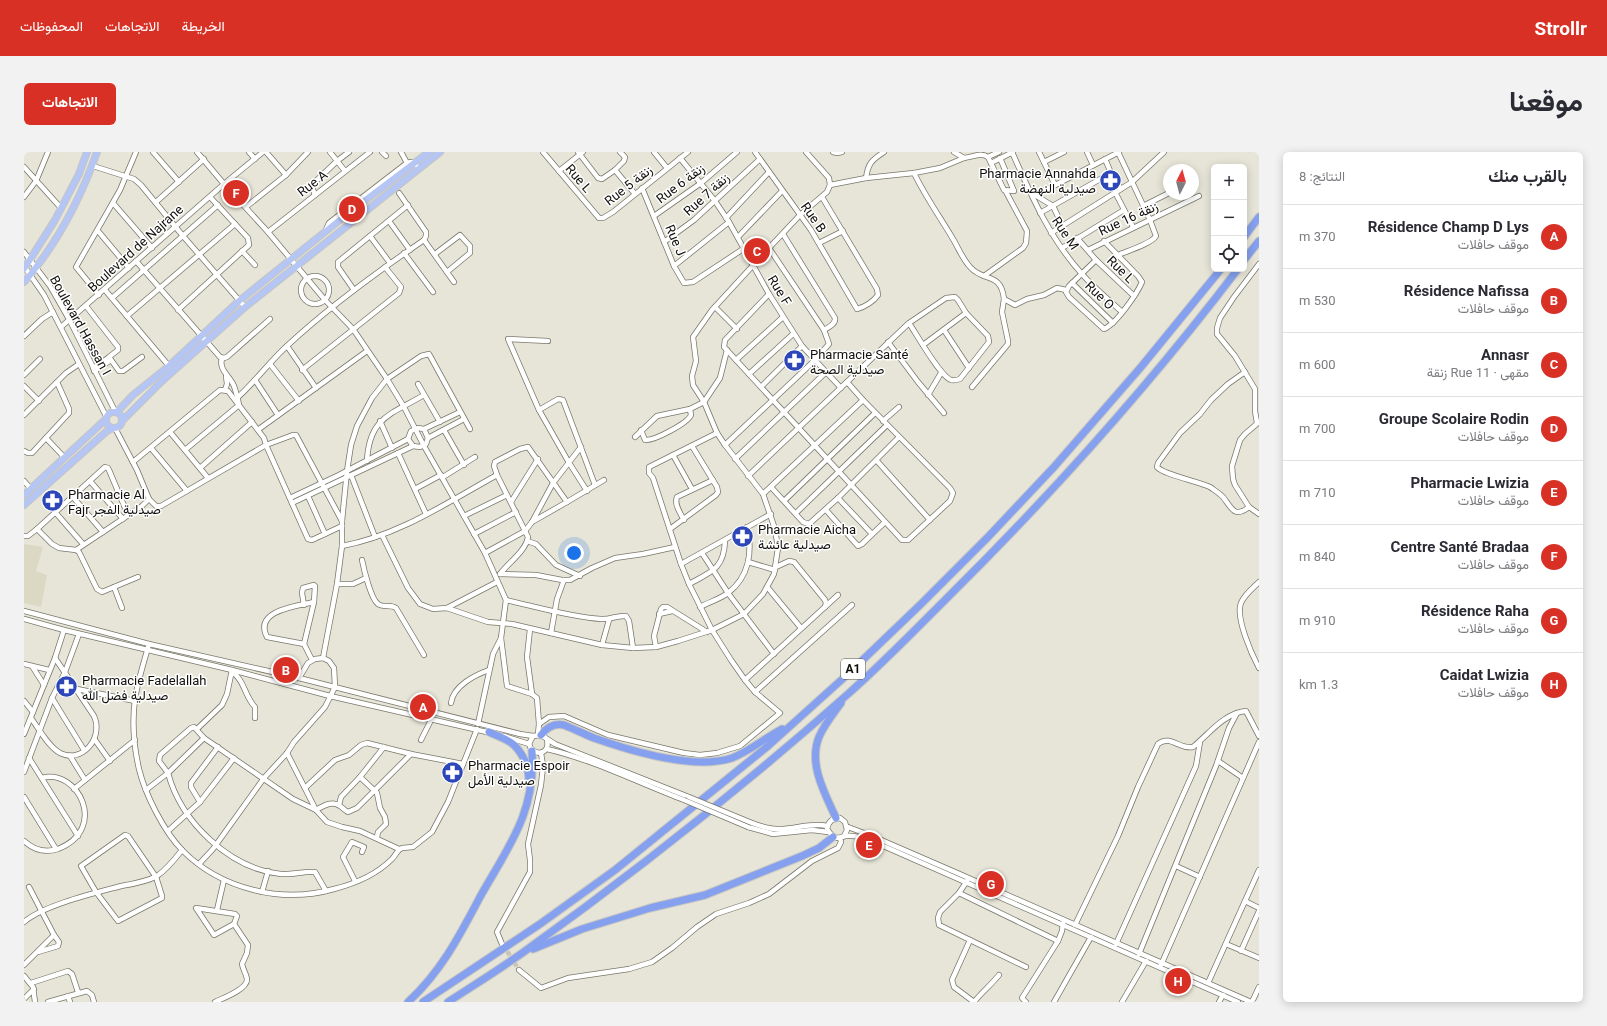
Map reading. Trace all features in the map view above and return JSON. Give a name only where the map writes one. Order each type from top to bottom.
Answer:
[{"type":"highway","points":[[1245,236],[1259,217]]},
{"type":"highway","points":[[1247,256],[1259,241]]},
{"type":"highway","name":"A1","points":[[424,1002],[540,924],[615,870],[768,746],[848,674],[988,538],[1054,467],[1114,399],[1219,272]]},
{"type":"highway","name":"A1","points":[[448,1002],[523,953],[685,831],[850,692],[1002,543],[1076,464],[1159,368],[1236,272]]},
{"type":"highway","points":[[836,818],[818,774],[816,750],[818,738],[824,727],[850,692]]},
{"type":"highway","points":[[540,735],[546,729],[554,725],[564,725],[594,738],[638,751],[696,763],[731,758],[748,750],[791,724]]},
{"type":"highway","points":[[489,732],[514,744],[523,756],[529,779],[528,799]]},
{"type":"highway","points":[[408,1002],[429,981],[455,944],[508,851],[519,827],[528,799],[533,774],[531,748]]},
{"type":"highway","points":[[523,953],[582,928],[650,908],[705,895],[802,856],[819,848],[836,836]]},
{"type":"main road","points":[[24,268],[61,208],[79,174],[87,152]]},
{"type":"main road","points":[[24,282],[36,268],[67,220],[93,166],[97,152]]},
{"type":"main road","points":[[116,412],[133,395],[169,366],[239,301],[366,197],[415,164],[429,152]]},
{"type":"main road","points":[[24,505],[107,430],[120,425],[122,421],[162,381],[245,307],[440,152]]},
{"type":"main road","points":[[24,496],[106,418],[110,412],[120,414],[122,421]]},
{"type":"main road","points":[[106,418],[108,426],[114,428]]},
{"type":"street","points":[[24,197],[36,181],[48,152]]},
{"type":"street","points":[[99,295],[76,267],[113,203],[136,152]]},
{"type":"street","points":[[153,152],[179,182]]},
{"type":"street","points":[[197,152],[268,232],[332,308],[353,329],[388,379],[404,407],[414,429],[485,553],[506,600],[501,638],[507,686],[532,694],[537,698],[540,735]]},
{"type":"street","points":[[249,152],[255,159]]},
{"type":"street","points":[[264,152],[286,175]]},
{"type":"street","name":"Boulevard de Najrane","points":[[61,327],[70,321],[210,196],[264,152]]},
{"type":"street","points":[[300,152],[304,157]]},
{"type":"street","points":[[246,207],[286,175],[308,152]]},
{"type":"street","points":[[330,152],[345,171]]},
{"type":"street","points":[[315,195],[312,187],[314,183],[337,161],[349,152]]},
{"type":"street","points":[[382,152],[386,156]]},
{"type":"street","points":[[401,152],[407,163]]},
{"type":"street","name":"Rue L","points":[[543,152],[599,218]]},
{"type":"street","points":[[559,171],[580,153],[598,178],[602,179],[623,163],[625,157],[620,152]]},
{"type":"street","points":[[654,152],[667,168]]},
{"type":"street","name":"Rue 5 زنقة","points":[[599,218],[603,218],[613,212],[688,152]]},
{"type":"street","name":"Rue 6 زنقة","points":[[654,216],[701,183],[737,152]]},
{"type":"street","name":"Rue B","points":[[756,152],[819,243],[857,309],[874,299],[878,292],[874,282],[843,231]]},
{"type":"street","points":[[382,535],[399,572],[416,600],[426,608],[447,608],[488,622],[502,622],[530,629],[551,632],[602,645],[632,648],[656,647],[709,631],[744,614],[768,588],[775,568],[777,539],[771,514],[763,494],[725,445],[704,402],[693,385],[692,376],[696,360],[693,335],[715,307],[753,265],[800,215],[822,197],[829,189],[829,178],[806,152]]},
{"type":"street","points":[[833,152],[842,152]]},
{"type":"street","points":[[866,178],[868,167],[871,162],[884,152]]},
{"type":"street","points":[[954,152],[964,158]]},
{"type":"street","points":[[988,157],[1000,152]]},
{"type":"street","points":[[991,162],[1012,152]]},
{"type":"street","name":"Rue M","points":[[1012,152],[1034,195],[1040,213],[1051,233],[1082,274],[1122,312]]},
{"type":"street","points":[[1039,152],[1055,185]]},
{"type":"street","points":[[1044,162],[1064,152]]},
{"type":"street","points":[[1087,152],[1093,165]]},
{"type":"street","points":[[1034,195],[1118,152],[1156,236],[1148,242],[1118,255]]},
{"type":"street","points":[[1051,233],[1132,182],[1164,152]]},
{"type":"street","name":"Rue A","points":[[268,232],[367,153]]},
{"type":"street","points":[[830,185],[866,178],[914,173],[940,168],[964,158],[982,153],[988,157],[991,162],[1027,232],[1026,243],[1023,248],[984,276]]},
{"type":"street","name":"Rue F","points":[[680,158],[715,201],[738,237],[793,334],[814,361],[841,388]]},
{"type":"street","points":[[1000,158],[1014,191],[1004,189]]},
{"type":"street","name":"Rue 7 زنقة","points":[[664,242],[694,220],[760,159]]},
{"type":"street","points":[[1105,159],[1111,173],[1121,189]]},
{"type":"street","points":[[156,202],[204,160]]},
{"type":"street","points":[[366,197],[407,163],[411,162],[419,169]]},
{"type":"street","points":[[93,166],[125,178],[134,179],[156,202],[199,256],[245,307]]},
{"type":"street","points":[[24,167],[61,208]]},
{"type":"street","points":[[615,170],[635,194]]},
{"type":"street","points":[[674,266],[727,220],[769,172]]},
{"type":"street","points":[[914,173],[969,266],[975,272],[992,278],[1003,290],[1004,299],[1002,312],[1008,344],[972,388]]},
{"type":"street","points":[[1040,213],[1111,173]]},
{"type":"street","name":"Rue J","points":[[642,188],[674,266],[680,278],[686,284],[694,282],[744,249]]},
{"type":"street","points":[[738,237],[782,191]]},
{"type":"street","points":[[237,398],[287,346],[354,290],[424,240],[426,232],[399,192]]},
{"type":"street","points":[[1115,192],[1133,227]]},
{"type":"street","points":[[1034,195],[1053,206],[1062,225]]},
{"type":"street","points":[[178,310],[249,244],[248,238],[210,196]]},
{"type":"street","points":[[1143,206],[1163,196]]},
{"type":"street","name":"Rue 16 زنقة","points":[[1088,250],[1200,196]]},
{"type":"street","points":[[819,243],[843,231],[822,197]]},
{"type":"street","points":[[113,203],[152,248]]},
{"type":"street","points":[[112,298],[218,205]]},
{"type":"street","points":[[354,290],[338,267],[338,262],[408,205]]},
{"type":"street","points":[[1062,248],[1124,210]]},
{"type":"street","points":[[389,220],[410,250]]},
{"type":"street","points":[[127,316],[199,256],[234,224]]},
{"type":"street","points":[[98,231],[129,268]]},
{"type":"street","points":[[783,234],[835,318],[835,322],[824,330]]},
{"type":"street","points":[[435,254],[460,235],[470,246],[470,254],[447,272]]},
{"type":"street","points":[[370,236],[390,263]]},
{"type":"street","name":"Rue L","points":[[1077,238],[1096,260],[1134,296]]},
{"type":"street","points":[[424,240],[454,282]]},
{"type":"street","points":[[1096,260],[1068,286],[1066,294],[1105,329],[1113,323],[1122,312],[1141,284],[1138,276],[1104,241]]},
{"type":"street","points":[[725,445],[830,344],[824,330],[769,248]]},
{"type":"street","points":[[242,251],[255,265]]},
{"type":"street","name":"Boulevard Hassan I","points":[[24,252],[50,286],[70,321],[116,412]]},
{"type":"street","points":[[404,253],[433,292]]},
{"type":"street","points":[[136,261],[206,342],[222,358]]},
{"type":"street","points":[[1259,264],[1220,318],[1217,328],[1219,336],[1245,372],[1255,389],[1255,410],[1258,422],[1240,440],[1232,466],[1235,485],[1249,507],[1259,514]]},
{"type":"street","points":[[302,370],[400,291],[401,287],[385,267]]},
{"type":"street","name":"Boulevard Hassan I","points":[[24,268],[44,295],[106,418]]},
{"type":"street","points":[[314,275],[323,278],[328,284],[329,293],[325,300],[316,304],[307,302],[301,295],[301,286],[306,278],[314,275]]},
{"type":"street","name":"Rue O","points":[[1072,283],[1113,323]]},
{"type":"street","points":[[1004,299],[1015,305],[1027,299],[1048,294],[1057,288],[1066,290]]},
{"type":"street","points":[[105,290],[169,366]]},
{"type":"street","points":[[769,294],[725,340],[724,345],[736,360],[852,484],[885,522],[904,541],[908,540],[950,501],[953,493],[847,382]]},
{"type":"street","points":[[748,476],[909,323],[949,297],[954,297],[958,300],[966,313],[989,338],[987,344],[969,368],[957,380],[949,379],[941,373],[909,323]]},
{"type":"street","points":[[86,306],[118,347],[118,350],[110,358],[94,370]]},
{"type":"street","points":[[715,307],[737,329]]},
{"type":"street","points":[[24,336],[42,319],[53,312]]},
{"type":"street","points":[[923,345],[966,313]]},
{"type":"street","points":[[736,360],[784,317]]},
{"type":"street","points":[[222,358],[227,357],[270,319]]},
{"type":"street","points":[[944,330],[969,368]]},
{"type":"street","points":[[749,374],[793,334]]},
{"type":"street","points":[[548,341],[508,339],[539,410],[587,491]]},
{"type":"street","points":[[888,342],[928,395],[944,413]]},
{"type":"street","points":[[287,346],[302,370],[316,388]]},
{"type":"street","points":[[761,387],[802,346]]},
{"type":"street","points":[[635,437],[657,416],[690,409],[704,402],[720,378],[727,350]]},
{"type":"street","points":[[258,429],[367,351]]},
{"type":"street","points":[[375,537],[348,477],[347,471],[351,445],[357,426],[372,398],[388,379],[421,356],[429,354],[470,429]]},
{"type":"street","points":[[110,358],[121,372],[142,357]]},
{"type":"street","points":[[222,358],[221,365],[227,381],[225,390]]},
{"type":"street","points":[[24,375],[40,359]]},
{"type":"street","points":[[24,415],[66,373],[78,364]]},
{"type":"street","points":[[270,364],[299,400]]},
{"type":"street","points":[[1245,372],[1232,381],[1211,400],[1200,414],[1180,433],[1158,463],[1157,467],[1167,473],[1188,478],[1209,487],[1219,493],[1230,509],[1242,511],[1249,507]]},
{"type":"street","points":[[735,459],[825,373]]},
{"type":"street","points":[[928,395],[941,373]]},
{"type":"street","points":[[226,375],[232,381],[239,405]]},
{"type":"street","points":[[255,380],[278,415]]},
{"type":"street","points":[[24,450],[28,453],[32,452],[70,412],[57,382]]},
{"type":"street","points":[[418,384],[440,422]]},
{"type":"street","points":[[24,386],[39,401]]},
{"type":"street","points":[[133,462],[220,390],[225,390],[228,391],[264,438],[308,539],[312,540],[326,534],[342,524]]},
{"type":"street","points":[[367,460],[369,445],[380,421],[389,414],[424,395]]},
{"type":"street","points":[[539,410],[558,399],[562,400],[595,485]]},
{"type":"street","points":[[763,494],[816,446],[863,400]]},
{"type":"street","points":[[186,450],[239,405]]},
{"type":"street","points":[[796,513],[839,471],[899,407]]},
{"type":"street","points":[[641,430],[645,440],[656,438],[688,421],[691,415],[690,409]]},
{"type":"street","points":[[290,498],[392,448],[408,439],[409,434],[414,429],[424,429],[460,412]]},
{"type":"street","points":[[785,500],[875,413]]},
{"type":"street","points":[[424,446],[428,438],[464,419]]},
{"type":"street","points":[[380,421],[392,448]]},
{"type":"street","points":[[200,468],[252,422]]},
{"type":"street","points":[[114,428],[133,462],[149,499],[156,506],[161,506],[266,445],[293,434],[296,435],[325,488],[342,524]]},
{"type":"street","points":[[424,429],[428,438]]},
{"type":"street","points":[[444,430],[464,465]]},
{"type":"street","points":[[170,432],[208,478]]},
{"type":"street","points":[[539,724],[549,717],[564,716],[608,735],[684,754],[708,755],[740,746],[780,713],[755,692],[709,631],[681,564],[653,478],[648,470],[649,467],[718,433]]},
{"type":"street","points":[[771,487],[785,500],[803,522],[808,524],[826,510],[877,461],[899,437]]},
{"type":"street","points":[[46,438],[64,457]]},
{"type":"street","points":[[408,439],[413,446]]},
{"type":"street","points":[[292,503],[413,446],[424,446]]},
{"type":"street","points":[[670,529],[718,494],[718,489],[692,446]]},
{"type":"street","points":[[500,574],[522,550],[528,536],[497,475],[494,466],[495,462],[520,449],[528,447],[568,502]]},
{"type":"street","points":[[485,553],[525,531],[532,522],[553,483],[568,461],[580,447]]},
{"type":"street","points":[[150,448],[187,491]]},
{"type":"street","points":[[398,453],[426,514]]},
{"type":"street","points":[[673,455],[692,489]]},
{"type":"street","points":[[415,489],[464,465],[475,457]]},
{"type":"street","points":[[512,502],[538,459]]},
{"type":"street","points":[[877,461],[930,520]]},
{"type":"street","points":[[24,536],[28,536],[37,529],[104,468],[108,468],[128,515]]},
{"type":"street","points":[[342,546],[382,535],[426,514],[497,475]]},
{"type":"street","points":[[323,658],[337,584],[348,477]]},
{"type":"street","points":[[532,522],[604,480]]},
{"type":"street","points":[[684,520],[676,499],[692,489],[713,480]]},
{"type":"street","points":[[24,481],[31,489]]},
{"type":"street","points":[[90,481],[123,519]]},
{"type":"street","points":[[464,516],[507,495]]},
{"type":"street","points":[[72,496],[103,532]]},
{"type":"street","points":[[308,496],[326,534]]},
{"type":"street","points":[[838,498],[872,534]]},
{"type":"street","points":[[76,550],[123,519],[149,499]]},
{"type":"street","points":[[117,512],[124,508]]},
{"type":"street","points":[[826,510],[857,545],[862,544],[885,522]]},
{"type":"street","points":[[55,512],[83,544]]},
{"type":"street","points":[[474,534],[516,512]]},
{"type":"street","points":[[681,564],[771,514]]},
{"type":"street","points":[[700,607],[728,593],[744,574],[750,550],[747,528]]},
{"type":"street","points":[[37,529],[52,544],[59,548],[76,550],[97,589],[102,592],[138,577]]},
{"type":"street","points":[[689,584],[714,571],[723,558],[725,540]]},
{"type":"street","points":[[527,541],[536,544],[556,565],[580,576]]},
{"type":"street","points":[[494,574],[536,575],[570,580],[615,558],[675,547]]},
{"type":"street","points":[[702,553],[728,593],[774,654]]},
{"type":"street","points":[[362,560],[366,578],[377,602],[379,605],[393,606],[396,608],[424,655]]},
{"type":"street","points":[[748,562],[775,568],[789,562],[794,562],[825,600],[825,607]]},
{"type":"street","points":[[337,584],[353,584],[366,578]]},
{"type":"street","points":[[551,632],[559,592],[564,580]]},
{"type":"street","points":[[447,608],[497,582]]},
{"type":"street","points":[[1259,582],[1242,600],[1240,606],[1241,620],[1246,638],[1259,668]]},
{"type":"street","points":[[304,605],[302,593],[303,588],[312,585],[315,586],[314,602],[304,644],[312,660]]},
{"type":"street","points":[[114,587],[122,608]]},
{"type":"street","points":[[768,588],[802,628]]},
{"type":"street","points":[[745,680],[838,595]]},
{"type":"street","points":[[506,600],[587,618],[609,620],[618,616],[627,617],[629,620],[632,648]]},
{"type":"street","points":[[304,644],[267,637],[265,630],[266,621],[276,611],[314,602]]},
{"type":"street","points":[[755,692],[852,605]]},
{"type":"street","points":[[24,611],[149,644],[299,678],[478,724],[533,736],[540,735],[547,740],[752,823],[767,828],[776,829],[811,825],[827,826],[841,842],[838,848],[812,861],[769,894],[711,917],[652,962],[629,969],[568,978],[541,988],[519,970]]},
{"type":"street","points":[[656,647],[654,636],[659,614],[672,611],[709,631]]},
{"type":"street","points":[[24,619],[330,696],[489,732],[541,753]]},
{"type":"street","points":[[602,645],[609,620]]},
{"type":"street","points":[[530,629],[526,657],[532,694]]},
{"type":"street","points":[[24,734],[55,658],[64,630]]},
{"type":"street","points":[[24,772],[52,698],[65,672],[79,634]]},
{"type":"street","points":[[478,724],[493,654],[501,638]]},
{"type":"street","points":[[132,646],[134,640]]},
{"type":"street","points":[[149,644],[141,670],[135,701],[135,740],[139,768],[154,808],[168,831],[182,850],[199,864],[224,880],[262,892],[293,896],[316,894],[355,881],[381,867],[392,859],[399,849]]},
{"type":"street","points":[[55,658],[77,689],[95,719],[97,731],[93,743],[84,750],[70,756]]},
{"type":"street","points":[[199,864],[217,844],[264,778],[325,707],[335,687],[334,668],[329,661],[323,658],[312,660],[308,663],[299,678]]},
{"type":"street","points":[[24,664],[50,670]]},
{"type":"street","points":[[32,666],[44,685]]},
{"type":"street","points":[[451,703],[458,688],[476,676],[489,670]]},
{"type":"street","points":[[232,671],[238,677],[251,704],[255,707],[256,718]]},
{"type":"street","points":[[197,729],[222,705],[227,694],[232,671]]},
{"type":"street","points":[[77,689],[135,701]]},
{"type":"street","points":[[52,698],[84,750]]},
{"type":"street","points":[[24,701],[33,712]]},
{"type":"street","points":[[1075,924],[1115,843],[1138,787],[1158,744],[1169,740],[1187,748],[1193,747],[1225,719],[1237,713],[1246,711],[1259,736]]},
{"type":"street","points":[[1138,955],[1176,866],[1218,761],[1229,728],[1237,713]]},
{"type":"street","points":[[31,718],[52,747],[61,753],[70,756],[85,780]]},
{"type":"street","points":[[422,740],[431,720]]},
{"type":"street","points":[[316,810],[293,799],[204,738],[197,729],[191,728],[159,757],[159,761],[168,773],[176,795],[187,814],[196,825],[217,844],[237,859],[268,871],[282,874],[315,872],[326,891]]},
{"type":"street","points":[[287,753],[316,810],[327,822],[377,837],[399,849],[413,847],[432,832],[443,813],[477,729]]},
{"type":"street","points":[[531,748],[533,736]]},
{"type":"street","points":[[146,790],[168,773],[204,738]]},
{"type":"street","points":[[95,740],[110,761]]},
{"type":"street","points":[[74,789],[135,740]]},
{"type":"street","points":[[547,740],[547,749]]},
{"type":"street","points":[[1116,945],[1196,766],[1200,742]]},
{"type":"street","points":[[1161,965],[1259,742]]},
{"type":"street","points":[[305,788],[334,760],[353,753],[364,743],[463,764]]},
{"type":"street","points":[[200,802],[191,787],[191,784],[218,747]]},
{"type":"street","points":[[339,805],[341,797],[360,777],[384,747]]},
{"type":"street","points":[[541,753],[547,749],[566,754],[684,800],[748,828],[773,834],[812,830],[836,836],[856,836],[867,839],[968,880]]},
{"type":"street","points":[[502,944],[497,935],[498,932],[530,872],[528,844],[541,785],[543,766],[541,753]]},
{"type":"street","points":[[316,810],[327,803],[339,805],[346,811],[352,811],[357,808],[411,754]]},
{"type":"street","points":[[29,758],[78,836]]},
{"type":"street","points":[[168,831],[200,802],[234,758]]},
{"type":"street","points":[[1218,761],[1244,778]]},
{"type":"street","points":[[24,841],[31,847],[44,851],[56,850],[71,843],[78,836],[84,823],[85,814],[81,800],[74,789],[61,779],[52,777],[42,778]]},
{"type":"street","points":[[360,777],[375,790],[378,795],[381,810],[387,822],[378,832],[377,837]]},
{"type":"street","points":[[24,797],[56,850]]},
{"type":"street","points":[[827,826],[832,819],[843,819],[848,827],[872,836],[1063,922],[1091,937],[1116,945]]},
{"type":"street","points":[[836,836],[847,832],[848,827]]},
{"type":"street","points":[[125,835],[128,836],[156,877],[162,893],[162,898],[118,921],[96,892],[81,866],[125,835]]},
{"type":"street","points":[[355,881],[343,857],[352,842],[364,847],[362,852]]},
{"type":"street","points":[[24,922],[42,911],[96,892],[149,880],[156,877],[182,850]]},
{"type":"street","points":[[1176,866],[1200,877]]},
{"type":"street","points":[[1208,983],[1259,870]]},
{"type":"street","points":[[262,892],[268,871]]},
{"type":"street","points":[[217,910],[224,880]]},
{"type":"street","points":[[968,880],[959,893],[940,912],[938,921],[939,925],[1026,967]]},
{"type":"street","points":[[29,886],[59,942],[58,946],[37,952]]},
{"type":"street","points":[[959,893],[1058,941]]},
{"type":"street","points":[[1245,901],[1259,908]]},
{"type":"street","points":[[215,1002],[228,996],[244,986],[246,983],[247,978],[242,964],[247,953],[248,945],[234,924],[236,915],[217,910],[195,908],[214,935],[234,924]]},
{"type":"street","points":[[1241,951],[1259,911]]},
{"type":"street","points":[[1063,922],[1075,924],[1138,955],[1252,1002],[1259,987]]},
{"type":"street","points":[[1022,1001],[1058,941],[1063,929],[1063,922]]},
{"type":"street","points":[[24,965],[54,935]]},
{"type":"street","points":[[1054,1002],[1091,937]]},
{"type":"street","points":[[970,940],[952,980],[954,987],[974,1002],[989,988],[999,975]]},
{"type":"street","points":[[1226,944],[1259,958]]},
{"type":"street","points":[[1138,955],[1146,961],[1161,965],[1238,1002]]},
{"type":"street","points":[[1122,1002],[1146,961]]},
{"type":"street","points":[[31,983],[68,971],[72,974],[78,992]]},
{"type":"street","points":[[24,976],[31,983],[34,989],[34,1002]]},
{"type":"street","points":[[24,999],[34,989]]},
{"type":"street","points":[[48,1002],[78,992],[88,991],[94,1002]]},
{"type":"street","points":[[1219,1002],[1222,995]]},
{"type":"street","points":[[68,996],[70,1002]]},
{"type":"shaded area","points":[[24,544],[43,547],[36,571],[47,575],[41,607],[24,603]]},
{"type":"tunnel","points":[[504,946],[519,970]]},
{"type":"place","name":"Pharmacie Annahda صيدلية النهضة","points":[[1111,180]]},
{"type":"place","name":"Centre Santé Bradaa","points":[[236,193]]},
{"type":"place","name":"Groupe Scolaire Rodin","points":[[352,209]]},
{"type":"place","name":"Annasr","points":[[757,251]]},
{"type":"place","name":"Pharmacie Santé صيدلية الصحة","points":[[795,361]]},
{"type":"place","name":"Pharmacie Al Fajr صيدلية الفجر","points":[[53,501]]},
{"type":"place","name":"Pharmacie Aicha صيدلية عائشة","points":[[742,536]]},
{"type":"place","name":"Résidence Nafissa","points":[[286,670]]},
{"type":"place","name":"Pharmacie Fadelallah صيدلية فضل الله","points":[[66,687]]},
{"type":"place","name":"Résidence Champ D Lys","points":[[423,707]]},
{"type":"place","name":"Pharmacie Espoir صيدلية الأمل","points":[[452,772]]},
{"type":"place","name":"Pharmacie Lwizia","points":[[869,845]]},
{"type":"place","name":"Résidence Raha","points":[[991,884]]},
{"type":"place","name":"Caidat Lwizia","points":[[1178,981]]}]
